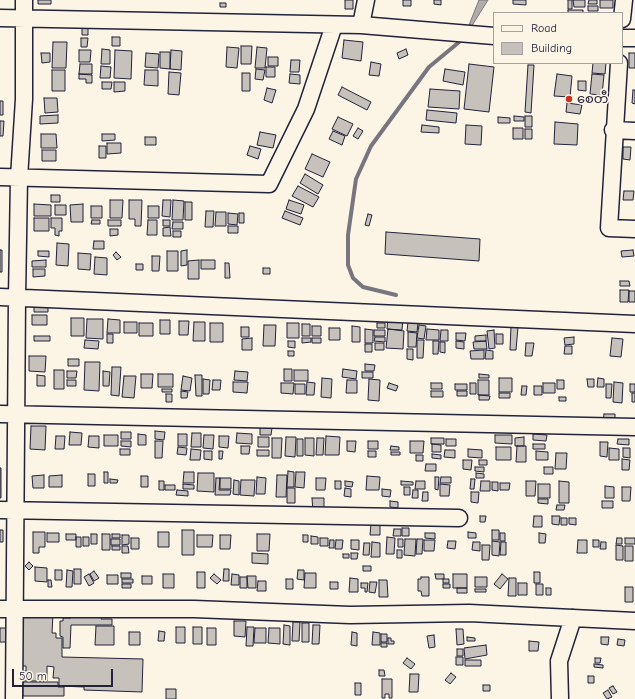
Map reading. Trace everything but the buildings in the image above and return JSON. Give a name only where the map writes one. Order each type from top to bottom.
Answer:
[{"type":"street","points":[[14,699],[7,610],[16,510],[17,298],[19,178],[24,99],[24,0]]},
{"type":"street","points":[[361,25],[366,0]]},
{"type":"street","points":[[623,12],[624,0]]},
{"type":"street","points":[[0,18],[361,25],[488,35]]},
{"type":"street","points":[[0,177],[269,184],[306,109],[334,25]]},
{"type":"street","points":[[623,38],[635,38]]},
{"type":"street","points":[[618,64],[613,130],[609,228],[635,229]]},
{"type":"street","points":[[613,130],[635,131]]},
{"type":"street","points":[[0,297],[635,324]]},
{"type":"street","points":[[0,414],[635,427]]},
{"type":"street","points":[[0,510],[459,518]]},
{"type":"street","points":[[7,610],[194,609],[350,615],[469,613],[635,622]]},
{"type":"street","points":[[560,699],[559,660],[573,618]]},
{"type":"shaded area","points":[[479,0],[488,0],[463,40]]},
{"type":"waterway","points":[[396,295],[363,287],[353,278],[348,265],[348,235],[356,179],[371,146],[429,67],[464,38]]},
{"type":"place","name":"စေတီ","points":[[569,99]]}]
